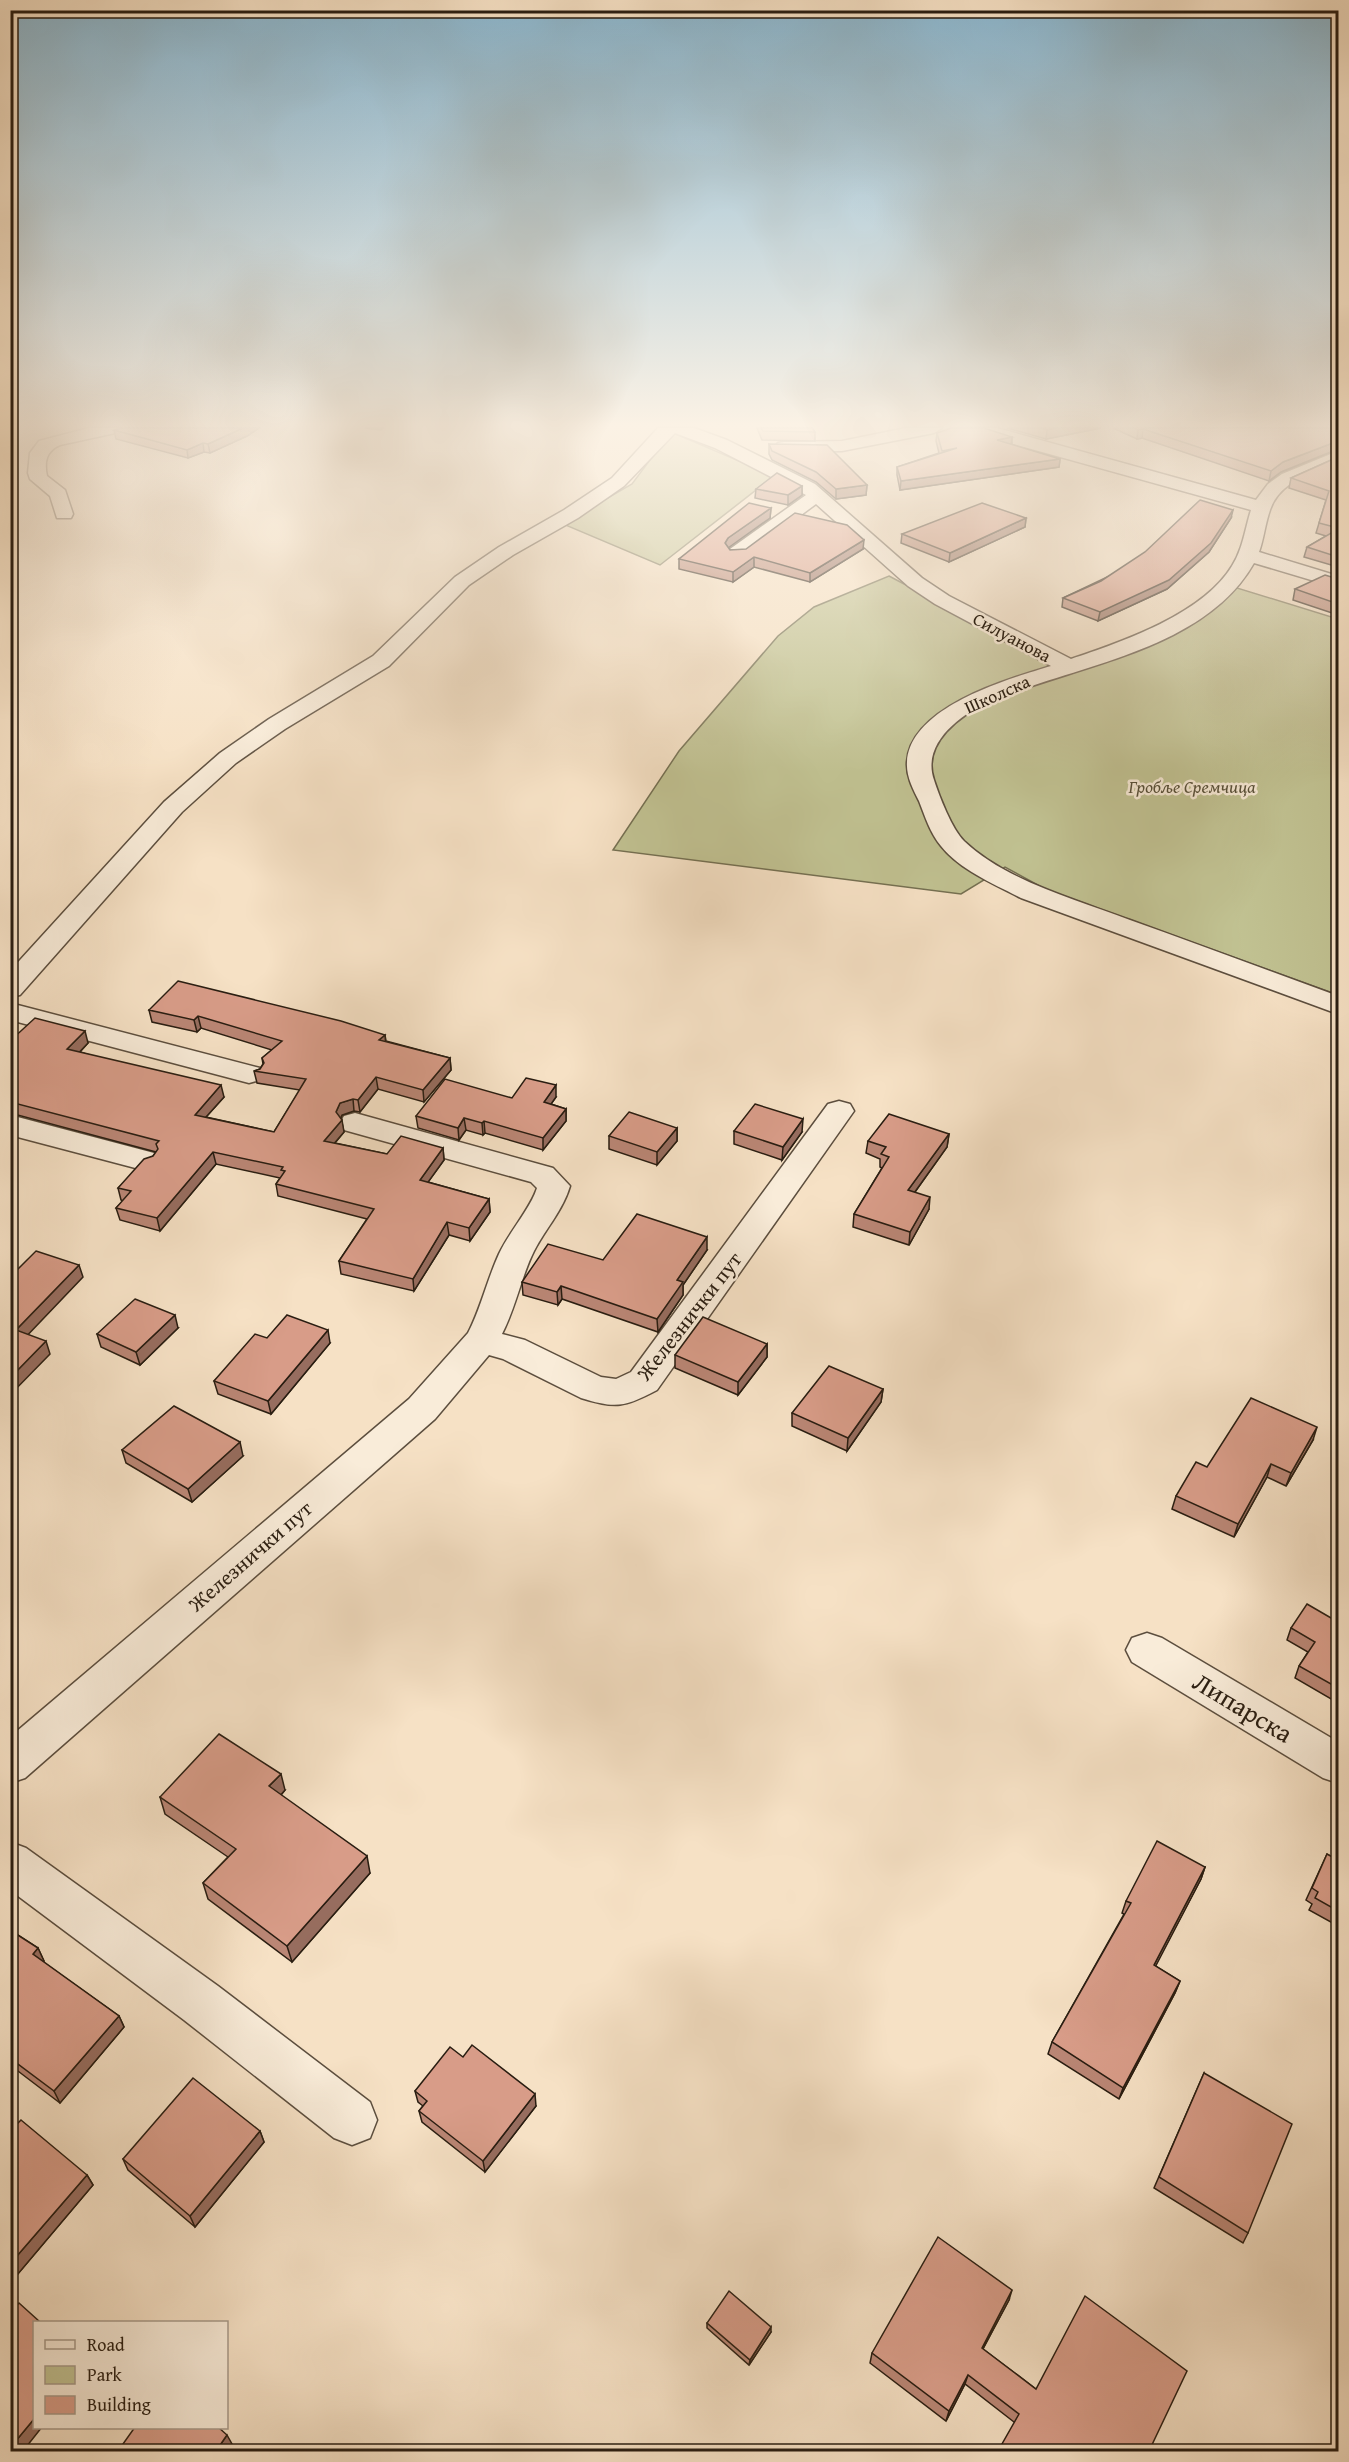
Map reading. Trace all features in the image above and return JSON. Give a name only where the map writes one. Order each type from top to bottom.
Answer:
[{"type":"street","points":[[10,989],[83,904],[173,807],[228,758],[277,724],[381,661],[462,581],[519,543]]},
{"type":"street","points":[[737,553],[751,543]]},
{"type":"street","name":"Силуанова","points":[[871,543],[915,582],[942,600],[1068,666]]},
{"type":"street","name":"Школска","points":[[1252,543],[1249,555],[1229,584],[1190,617],[1143,640],[981,697],[958,711],[934,731],[921,750],[918,765],[920,778],[950,842],[988,870],[1030,892],[1338,1006]]},
{"type":"street","points":[[1249,555],[1338,582]]},
{"type":"street","points":[[10,1011],[249,1074]]},
{"type":"street","name":"Железнички пут","points":[[481,1341],[513,1349],[594,1389],[620,1394],[644,1382],[839,1111]]},
{"type":"street","name":"Железнички пут","points":[[10,1764],[422,1409],[481,1341],[491,1322],[516,1253],[537,1216],[553,1195],[554,1186],[543,1175],[355,1123]]},
{"type":"street","points":[[10,1125],[143,1160]]},
{"type":"street","name":"Липарска","points":[[1147,1650],[1338,1764]]},
{"type":"street","points":[[10,1863],[201,2003],[352,2120]]},
{"type":"green space","points":[[608,543],[688,543],[660,565]]},
{"type":"green space","name":"Гробље Сремчица","points":[[889,576],[1070,672],[1169,636],[1199,619],[1234,587],[1338,619],[1338,995],[1045,889],[1005,867],[961,894],[613,850],[679,751],[778,636],[814,607]]},
{"type":"building","points":[[699,543],[725,543],[730,550],[746,549],[754,543],[859,543],[810,573],[754,557],[733,572],[679,559]]},
{"type":"building","points":[[924,543],[972,543],[950,553]]},
{"type":"building","points":[[1155,543],[1211,543],[1169,580],[1100,612],[1063,598],[1101,581],[1145,552]]},
{"type":"building","points":[[1314,543],[1338,543],[1338,557],[1307,547]]},
{"type":"building","points":[[1325,575],[1338,579],[1338,604],[1295,589]]},
{"type":"building","points":[[178,981],[341,1021],[385,1035],[379,1040],[450,1058],[423,1090],[376,1077],[358,1100],[353,1099],[340,1103],[336,1112],[342,1120],[324,1141],[387,1154],[401,1136],[443,1148],[420,1180],[489,1199],[469,1228],[447,1222],[413,1279],[339,1261],[374,1209],[276,1184],[285,1171],[281,1170],[283,1167],[213,1152],[157,1218],[116,1208],[131,1191],[118,1188],[144,1159],[153,1156],[158,1149],[156,1144],[159,1141],[10,1102],[10,1041],[35,1018],[85,1031],[67,1049],[221,1085],[195,1115],[274,1132],[306,1079],[254,1071],[260,1069],[264,1063],[262,1058],[282,1041],[198,1016],[194,1020],[149,1010]]},
{"type":"building","points":[[526,1078],[556,1085],[544,1102],[566,1109],[543,1138],[484,1121],[482,1123],[464,1118],[458,1128],[416,1116],[445,1079],[512,1098]]},
{"type":"building","points":[[755,1104],[803,1119],[783,1147],[734,1131]]},
{"type":"building","points":[[629,1112],[677,1128],[657,1152],[609,1136]]},
{"type":"building","points":[[889,1114],[949,1134],[908,1190],[930,1197],[910,1232],[854,1214],[889,1157],[881,1154],[886,1147],[868,1141]]},
{"type":"building","points":[[637,1214],[707,1237],[677,1280],[683,1282],[657,1319],[561,1286],[557,1292],[522,1282],[548,1244],[603,1260]]},
{"type":"building","points":[[36,1251],[79,1265],[16,1330],[46,1341],[10,1378],[10,1277]]},
{"type":"building","points":[[135,1299],[175,1315],[136,1352],[97,1334]]},
{"type":"building","points":[[287,1315],[328,1330],[268,1401],[214,1381],[255,1334],[267,1338]]},
{"type":"building","points":[[703,1317],[767,1344],[738,1382],[675,1355]]},
{"type":"building","points":[[829,1366],[883,1389],[848,1438],[792,1413]]},
{"type":"building","points":[[1251,1398],[1317,1427],[1291,1473],[1271,1464],[1238,1524],[1176,1496],[1196,1462],[1207,1467]]},
{"type":"building","points":[[174,1406],[240,1442],[188,1489],[122,1450]]},
{"type":"building","points":[[1307,1604],[1338,1622],[1338,1688],[1299,1666],[1315,1642],[1291,1628]]},
{"type":"building","points":[[219,1734],[281,1774],[269,1786],[367,1856],[287,1946],[203,1883],[236,1849],[160,1797]]},
{"type":"building","points":[[1157,1841],[1205,1867],[1154,1965],[1180,1981],[1123,2088],[1052,2042],[1131,1903],[1126,1901]]},
{"type":"building","points":[[1338,1848],[1338,1911],[1315,1898],[1318,1892],[1312,1888],[1327,1854],[1334,1858]]},
{"type":"building","points":[[10,1930],[38,1948],[33,1954],[119,2016],[54,2091],[10,2058]]},
{"type":"building","points":[[472,2045],[535,2094],[483,2161],[419,2111],[427,2101],[415,2091],[450,2047],[463,2057]]},
{"type":"building","points":[[1204,2073],[1292,2124],[1248,2233],[1159,2177]]},
{"type":"building","points":[[193,2078],[260,2131],[190,2216],[123,2159]]},
{"type":"building","points":[[21,2120],[87,2175],[10,2264],[10,2131]]},
{"type":"building","points":[[938,2237],[1012,2290],[982,2348],[1036,2389],[1085,2296],[1187,2371],[1149,2451],[998,2451],[1019,2414],[968,2375],[949,2411],[872,2353]]},
{"type":"building","points":[[729,2291],[771,2327],[750,2360],[707,2323]]},
{"type":"building","points":[[19,2303],[39,2321],[33,2321],[33,2420],[10,2448],[10,2312]]},
{"type":"building","points":[[134,2429],[220,2429],[227,2435],[216,2451],[118,2451]]}]
